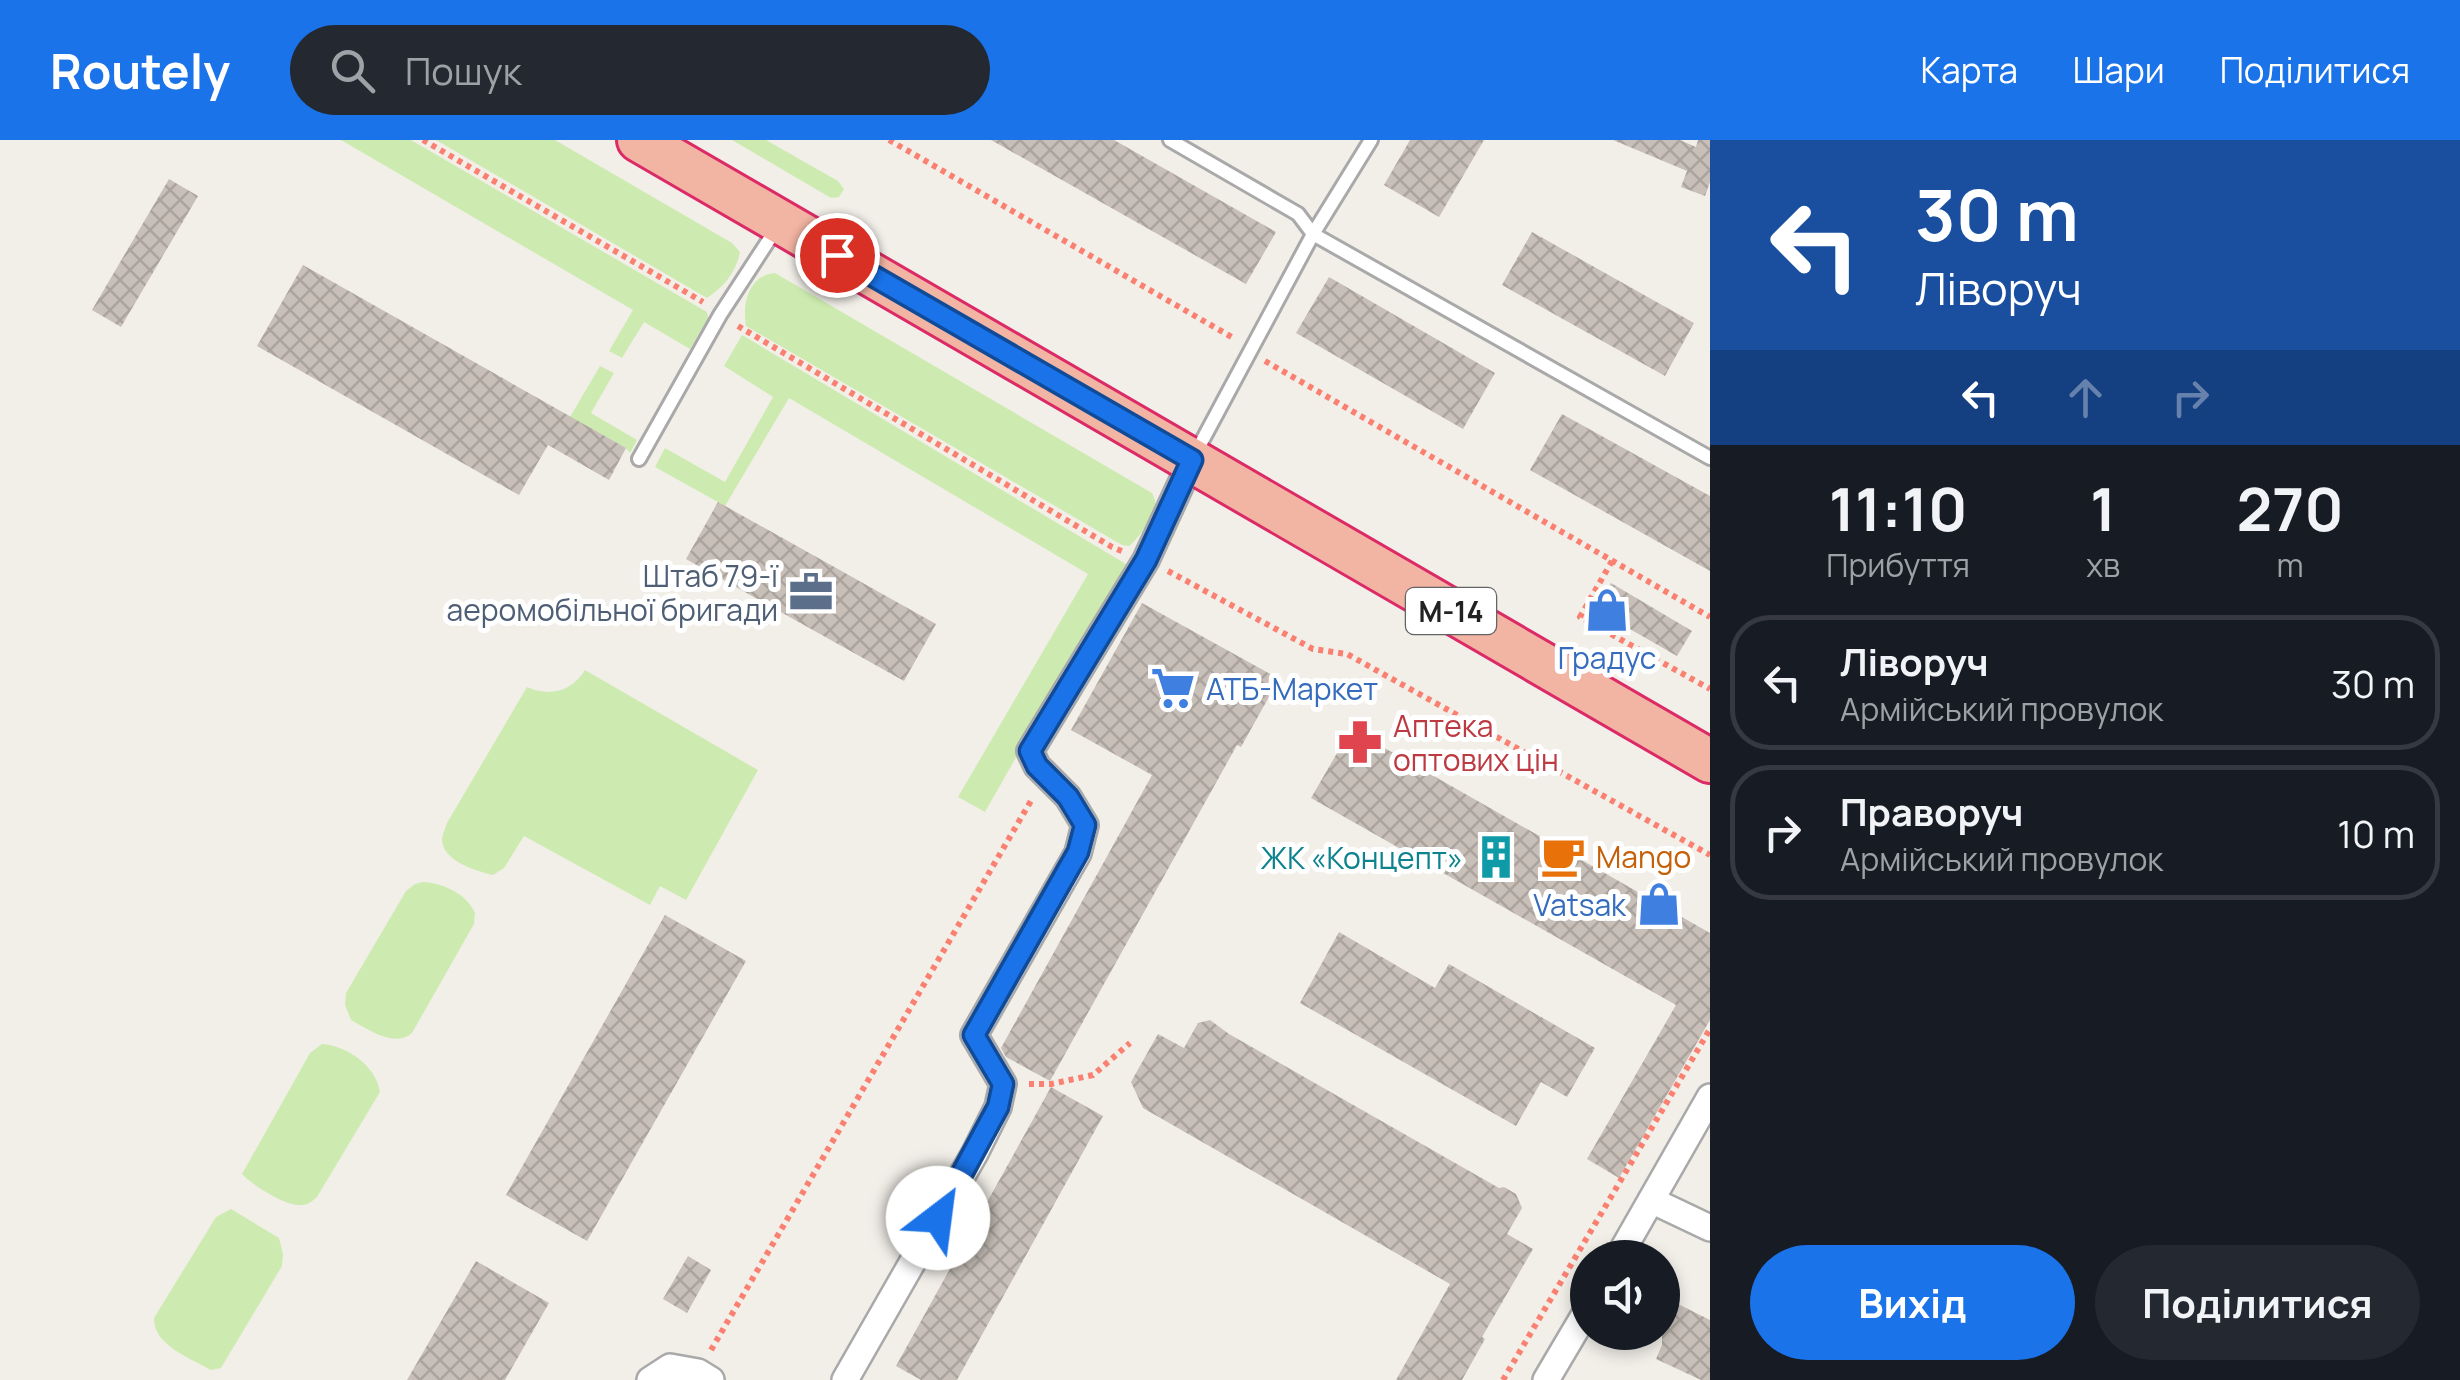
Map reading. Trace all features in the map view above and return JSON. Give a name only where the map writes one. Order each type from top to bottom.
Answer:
[{"type":"highway","name":"М-14","points":[[640,140],[1710,761]]},
{"type":"street","points":[[845,1380],[998,1107],[1003,1084],[974,1035],[1078,852],[1085,825],[1068,797],[1037,766],[1030,751],[1146,560],[1192,460]]},
{"type":"street","points":[[1628,1240],[1710,1096]]},
{"type":"street","points":[[1651,1200],[1710,1228]]},
{"type":"street","points":[[1546,1380],[1570,1339]]},
{"type":"street","points":[[650,1380],[670,1367],[705,1376]]},
{"type":"lane","points":[[1170,140],[1298,214],[1313,234],[1710,458]]},
{"type":"lane","points":[[1192,460],[1313,234],[1371,140]]},
{"type":"lane","points":[[640,458],[720,315],[781,222]]},
{"type":"path","points":[[423,140],[710,306],[1112,548],[1146,560],[1313,649],[1347,654],[1710,856]]},
{"type":"path","points":[[889,140],[1251,348],[1264,361],[1710,616]]},
{"type":"path","points":[[1612,560],[1580,617],[1710,689]]},
{"type":"path","points":[[705,1376],[1046,776]]},
{"type":"path","points":[[1504,1380],[1710,1030]]},
{"type":"path","points":[[1003,1084],[1051,1084],[1093,1074],[1130,1043]]},
{"type":"green space","points":[[341,140],[411,140],[707,312],[708,318],[690,349],[644,322],[622,358],[609,351],[633,310]]},
{"type":"green space","points":[[436,140],[555,140],[732,243],[740,252],[736,266],[724,284],[707,298]]},
{"type":"green space","points":[[732,140],[766,140],[838,181],[844,189],[839,197],[831,198]]},
{"type":"green space","points":[[775,273],[1152,493],[1155,506],[1142,532],[1129,546],[1122,545],[746,326],[749,292],[759,279]]},
{"type":"green space","points":[[742,335],[1126,564],[985,812],[958,797],[1088,574],[789,398],[725,506],[655,467],[665,448],[725,482],[773,397],[724,366]]},
{"type":"green space","points":[[600,366],[614,373],[591,413],[637,440],[630,453],[570,417]]},
{"type":"green space","points":[[585,670],[758,770],[686,900],[660,886],[650,905],[524,836],[504,868],[493,875],[461,864],[443,847],[447,823],[527,687],[544,692],[567,688]]},
{"type":"green space","points":[[423,882],[460,895],[475,913],[474,924],[412,1033],[390,1038],[351,1020],[345,1005],[346,993],[406,891]]},
{"type":"green space","points":[[322,1044],[359,1059],[373,1074],[380,1092],[317,1197],[296,1205],[270,1194],[242,1174],[310,1053]]},
{"type":"green space","points":[[231,1209],[279,1238],[282,1266],[221,1368],[211,1370],[166,1343],[154,1318],[216,1217]]},
{"type":"building","points":[[991,140],[1114,140],[1276,232],[1246,284]]},
{"type":"building","points":[[1410,140],[1484,140],[1439,217],[1384,185]]},
{"type":"building","points":[[1613,140],[1680,140],[1696,147],[1698,140],[1710,140],[1710,182],[1705,196],[1681,187],[1687,171]]},
{"type":"building","points":[[169,179],[198,196],[121,327],[92,310]]},
{"type":"building","points":[[1532,232],[1694,323],[1665,376],[1502,285]]},
{"type":"building","points":[[303,265],[626,448],[609,480],[548,445],[519,495],[257,346]]},
{"type":"building","points":[[1329,277],[1495,373],[1463,429],[1296,333]]},
{"type":"building","points":[[1562,414],[1710,496],[1710,571],[1530,470]]},
{"type":"building","name":"Штаб 79-ї аеромобільної бригади","points":[[718,502],[936,624],[904,681],[686,559]]},
{"type":"building","points":[[1611,583],[1692,631],[1677,656],[1595,609]]},
{"type":"building","points":[[1142,603],[1279,679],[1241,747],[1237,745],[1050,1081],[1006,1057],[1001,1048],[1152,775],[1071,730]]},
{"type":"building","name":"ЖК «Концепт»","points":[[1351,729],[1710,933],[1710,1020],[1619,1178],[1587,1159],[1676,1005],[1311,798]]},
{"type":"building","points":[[665,915],[746,961],[587,1241],[506,1195]]},
{"type":"building","points":[[1339,932],[1435,988],[1449,964],[1595,1048],[1567,1097],[1541,1082],[1516,1126],[1300,1003]]},
{"type":"building","points":[[1210,1020],[1499,1188],[1516,1194],[1522,1208],[1507,1234],[1533,1249],[1462,1380],[1396,1380],[1450,1284],[1143,1108],[1131,1082],[1158,1034],[1184,1048],[1198,1023]]},
{"type":"building","points":[[1051,1087],[1103,1116],[957,1380],[921,1380],[896,1366]]},
{"type":"building","points":[[688,1256],[711,1270],[687,1313],[663,1299]]},
{"type":"building","points":[[476,1261],[549,1303],[505,1380],[407,1380]]},
{"type":"building","points":[[1680,1305],[1710,1320],[1710,1380],[1701,1380],[1656,1359],[1660,1350],[1680,1350]]},
{"type":"place","name":"Штаб 79-ї аеромобільної бригади","points":[[811,592]]},
{"type":"place","name":"Градус","points":[[1607,610]]},
{"type":"place","name":"АТБ-Маркет","points":[[1173,688]]},
{"type":"place","name":"Аптека оптових цін","points":[[1360,742]]},
{"type":"place","name":"Mango","points":[[1563,856]]},
{"type":"place","name":"ЖК «Концепт»","points":[[1496,857]]},
{"type":"place","name":"Vatsak","points":[[1659,904]]},
{"type":"route","points":[[837,255],[1192,460],[1146,560],[1030,751],[1037,766],[1068,797],[1085,825],[1078,852],[974,1035],[1003,1084],[998,1107],[938,1218]]}]
